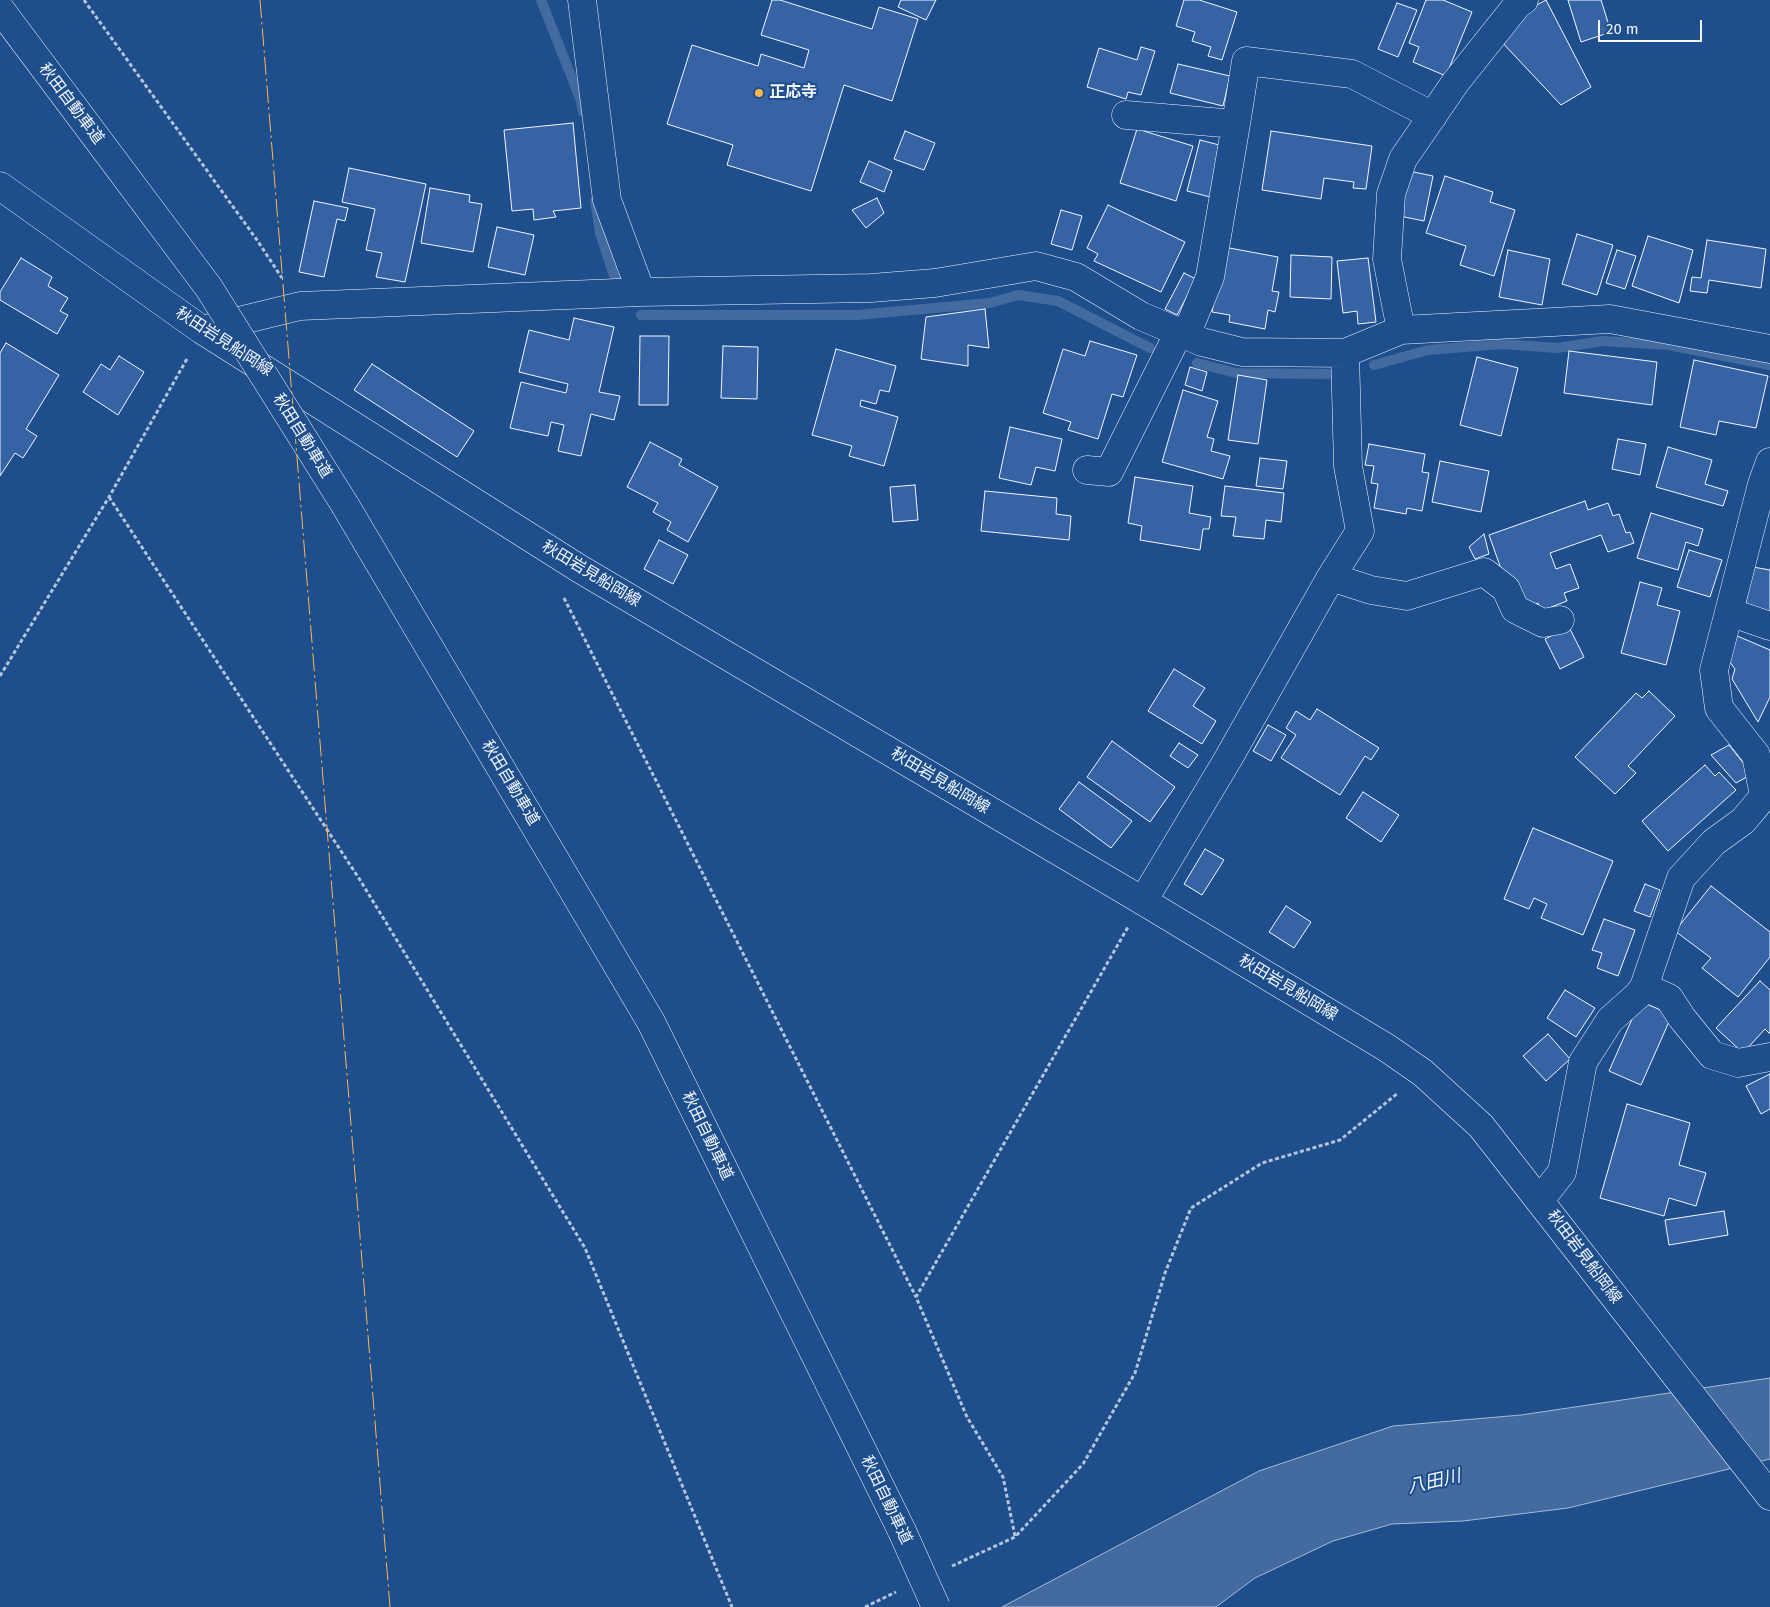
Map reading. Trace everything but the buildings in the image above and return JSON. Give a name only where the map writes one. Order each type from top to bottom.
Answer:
[{"type":"main road","points":[[582,0],[607,200],[641,292]]},
{"type":"main road","points":[[1401,330],[1387,259],[1391,194],[1403,159],[1455,83],[1519,1]]},
{"type":"main road","name":"秋田自動車道","points":[[0,9],[209,288],[345,504],[651,1022],[902,1531],[936,1607]]},
{"type":"main road","points":[[1087,470],[1109,472],[1210,277],[1246,61],[1352,74],[1433,116]]},
{"type":"main road","points":[[1126,115],[1236,124]]},
{"type":"main road","name":"秋田岩見船岡線","points":[[0,186],[202,330],[580,568],[1143,901],[1386,1048],[1423,1073],[1482,1126],[1767,1493]]},
{"type":"main road","points":[[202,330],[300,306],[641,292],[871,288],[935,283],[1036,266],[1076,277],[1141,316],[1202,342],[1242,352],[1345,353],[1401,330],[1610,319],[1770,349]]},
{"type":"main road","points":[[1143,901],[1228,759],[1331,576],[1360,532],[1348,466],[1345,353]]},
{"type":"main road","points":[[1540,1200],[1562,1172],[1583,1062],[1610,1020],[1638,995],[1644,987],[1681,878],[1714,842],[1743,821],[1764,796],[1756,755],[1719,708],[1714,670],[1762,484],[1770,462]]},
{"type":"main road","points":[[1331,576],[1371,590],[1407,596],[1484,572],[1506,589],[1515,609],[1542,623],[1560,620]]},
{"type":"main road","points":[[1729,612],[1770,626]]},
{"type":"main road","points":[[1644,987],[1669,998],[1682,1018],[1712,1055],[1738,1063],[1770,1057]]},
{"type":"path","points":[[84,0],[257,240],[300,306]]},
{"type":"path","points":[[0,676],[109,497],[202,330]]},
{"type":"path","points":[[109,497],[360,880],[585,1248],[732,1607]]},
{"type":"path","points":[[560,591],[916,1297],[968,1418],[1003,1477],[1015,1536],[1083,1464],[1134,1373],[1165,1273],[1191,1208],[1262,1163],[1340,1140],[1423,1073]]},
{"type":"path","points":[[916,1297],[1143,901]]},
{"type":"water","name":"八田川","points":[[1770,1378],[1770,1459],[1568,1508],[1463,1521],[1392,1524],[1333,1541],[1255,1578],[1216,1607],[1002,1607],[1259,1471],[1393,1426],[1521,1415]]},
{"type":"waterway","points":[[541,0],[581,101],[583,112]]},
{"type":"waterway","points":[[595,200],[600,233],[616,282]]},
{"type":"waterway","points":[[641,315],[857,315],[990,303],[1018,295],[1058,301],[1150,348]]},
{"type":"waterway","points":[[1374,365],[1428,350],[1502,344],[1557,348],[1603,341],[1668,345],[1770,365]]},
{"type":"waterway","points":[[1197,363],[1236,373],[1329,374]]},
{"type":"power","points":[[260,0],[390,1607]]},
{"type":"place","name":"正応寺","points":[[759,93]]}]
